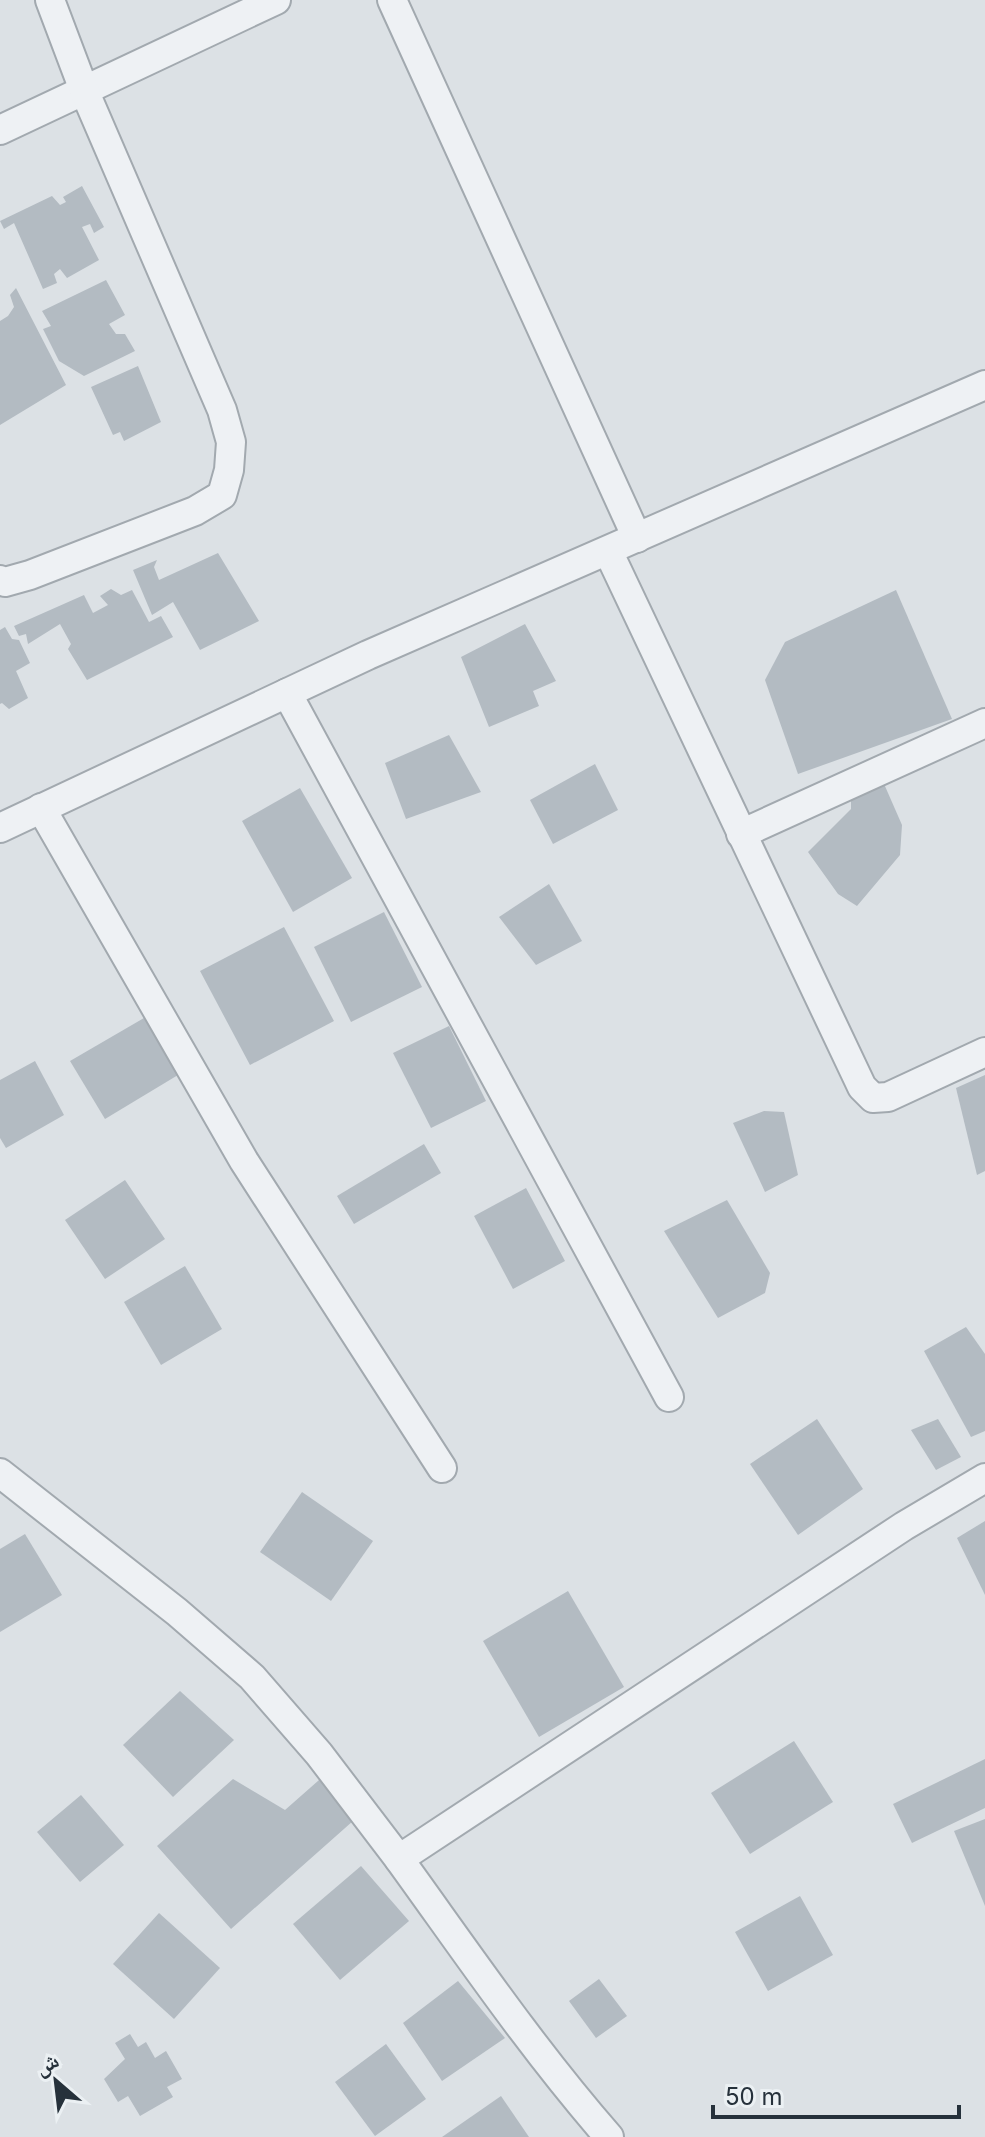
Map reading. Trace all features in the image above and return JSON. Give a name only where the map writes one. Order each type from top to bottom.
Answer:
[{"type":"street","points":[[0,580],[5,582],[30,575],[195,511],[222,495],[229,470],[231,442],[222,410],[84,90],[50,0]]},
{"type":"street","points":[[0,130],[276,0]]},
{"type":"street","points":[[392,0],[637,538]]},
{"type":"street","points":[[0,828],[368,655],[985,385]]},
{"type":"street","points":[[608,551],[862,1087],[873,1098],[888,1097],[985,1052]]},
{"type":"street","points":[[287,693],[669,1397]]},
{"type":"street","points":[[741,834],[985,723]]},
{"type":"street","points":[[41,808],[244,1161],[442,1468]]},
{"type":"street","points":[[0,1473],[177,1612],[252,1677],[319,1754],[399,1859],[521,2030],[568,2091],[609,2137]]},
{"type":"street","points":[[399,1859],[904,1526],[985,1478]]},
{"type":"building","points":[[82,186],[104,227],[94,233],[90,224],[82,227],[99,260],[67,278],[60,269],[54,274],[57,283],[43,289],[14,223],[4,229],[0,221],[52,196],[60,205],[66,202],[63,197]]},
{"type":"building","points":[[106,280],[125,315],[109,324],[116,334],[125,334],[135,351],[84,376],[59,361],[43,329],[51,326],[42,311]]},
{"type":"building","points":[[16,288],[66,385],[0,425],[0,321],[14,307],[10,295]]},
{"type":"building","points":[[138,366],[161,422],[124,441],[120,432],[113,435],[91,387]]},
{"type":"building","points":[[218,553],[259,621],[200,650],[173,602],[152,615],[133,570],[157,560],[154,567],[159,580]]},
{"type":"building","points":[[111,589],[121,595],[132,590],[149,622],[161,616],[173,637],[87,680],[68,649],[71,644],[60,624],[28,644],[26,634],[19,636],[14,626],[84,595],[93,613],[108,605],[100,596]]},
{"type":"building","points":[[896,590],[952,719],[798,774],[765,680],[785,642]]},
{"type":"building","points":[[525,624],[556,681],[533,691],[539,706],[489,727],[461,657]]},
{"type":"building","points":[[5,627],[12,639],[19,640],[30,663],[16,671],[28,698],[9,709],[0,704],[0,630]]},
{"type":"building","points":[[449,735],[481,792],[406,819],[385,763]]},
{"type":"building","points":[[595,764],[618,810],[553,844],[530,800]]},
{"type":"building","points":[[881,777],[902,825],[900,855],[857,906],[838,894],[808,852],[851,809],[851,792]]},
{"type":"building","points":[[300,788],[352,878],[293,912],[242,821]]},
{"type":"building","points":[[549,884],[582,941],[536,965],[499,917]]},
{"type":"building","points":[[384,912],[422,987],[351,1022],[314,947]]},
{"type":"building","points":[[284,927],[334,1021],[250,1065],[200,971]]},
{"type":"building","points":[[144,1018],[178,1075],[105,1119],[70,1061]]},
{"type":"building","points":[[449,1026],[486,1101],[431,1128],[393,1053]]},
{"type":"building","points":[[35,1061],[64,1115],[6,1148],[0,1138],[0,1080]]},
{"type":"building","points":[[985,1075],[985,1171],[977,1175],[956,1088]]},
{"type":"building","points":[[764,1111],[784,1112],[798,1175],[765,1192],[733,1123]]},
{"type":"building","points":[[424,1144],[441,1173],[354,1224],[337,1196]]},
{"type":"building","points":[[125,1180],[165,1239],[105,1279],[65,1220]]},
{"type":"building","points":[[526,1188],[565,1261],[513,1289],[474,1216]]},
{"type":"building","points":[[727,1200],[770,1273],[765,1293],[718,1318],[664,1231]]},
{"type":"building","points":[[185,1266],[222,1329],[161,1365],[124,1302]]},
{"type":"building","points":[[966,1327],[985,1354],[985,1431],[971,1437],[924,1351]]},
{"type":"building","points":[[817,1419],[863,1489],[798,1535],[750,1464]]},
{"type":"building","points":[[938,1419],[961,1457],[936,1470],[911,1430]]},
{"type":"building","points":[[302,1492],[373,1541],[331,1601],[260,1552]]},
{"type":"building","points":[[985,1521],[985,1595],[957,1538]]},
{"type":"building","points":[[25,1534],[62,1595],[0,1632],[0,1549]]},
{"type":"building","points":[[568,1591],[624,1687],[539,1737],[483,1641]]},
{"type":"building","points":[[180,1691],[234,1740],[173,1797],[123,1745]]},
{"type":"building","points":[[794,1741],[833,1802],[750,1854],[711,1793]]},
{"type":"building","points":[[985,1759],[985,1808],[912,1843],[893,1804]]},
{"type":"building","points":[[327,1773],[362,1813],[231,1929],[157,1846],[233,1779],[285,1810]]},
{"type":"building","points":[[81,1795],[124,1845],[80,1882],[37,1832]]},
{"type":"building","points":[[985,1819],[985,1906],[954,1831]]},
{"type":"building","points":[[361,1866],[409,1921],[340,1980],[293,1924]]},
{"type":"building","points":[[800,1896],[833,1955],[768,1991],[735,1932]]},
{"type":"building","points":[[159,1913],[220,1968],[174,2019],[113,1964]]},
{"type":"building","points":[[599,1979],[627,2016],[596,2038],[569,2001]]},
{"type":"building","points":[[458,1981],[505,2038],[442,2081],[403,2023]]},
{"type":"building","points":[[130,2034],[138,2047],[146,2042],[155,2058],[166,2051],[182,2079],[167,2087],[173,2097],[140,2116],[128,2096],[118,2102],[104,2079],[125,2059],[115,2043]]},
{"type":"building","points":[[386,2044],[426,2099],[375,2136],[335,2082]]},
{"type":"building","points":[[501,2096],[529,2137],[442,2137]]}]
